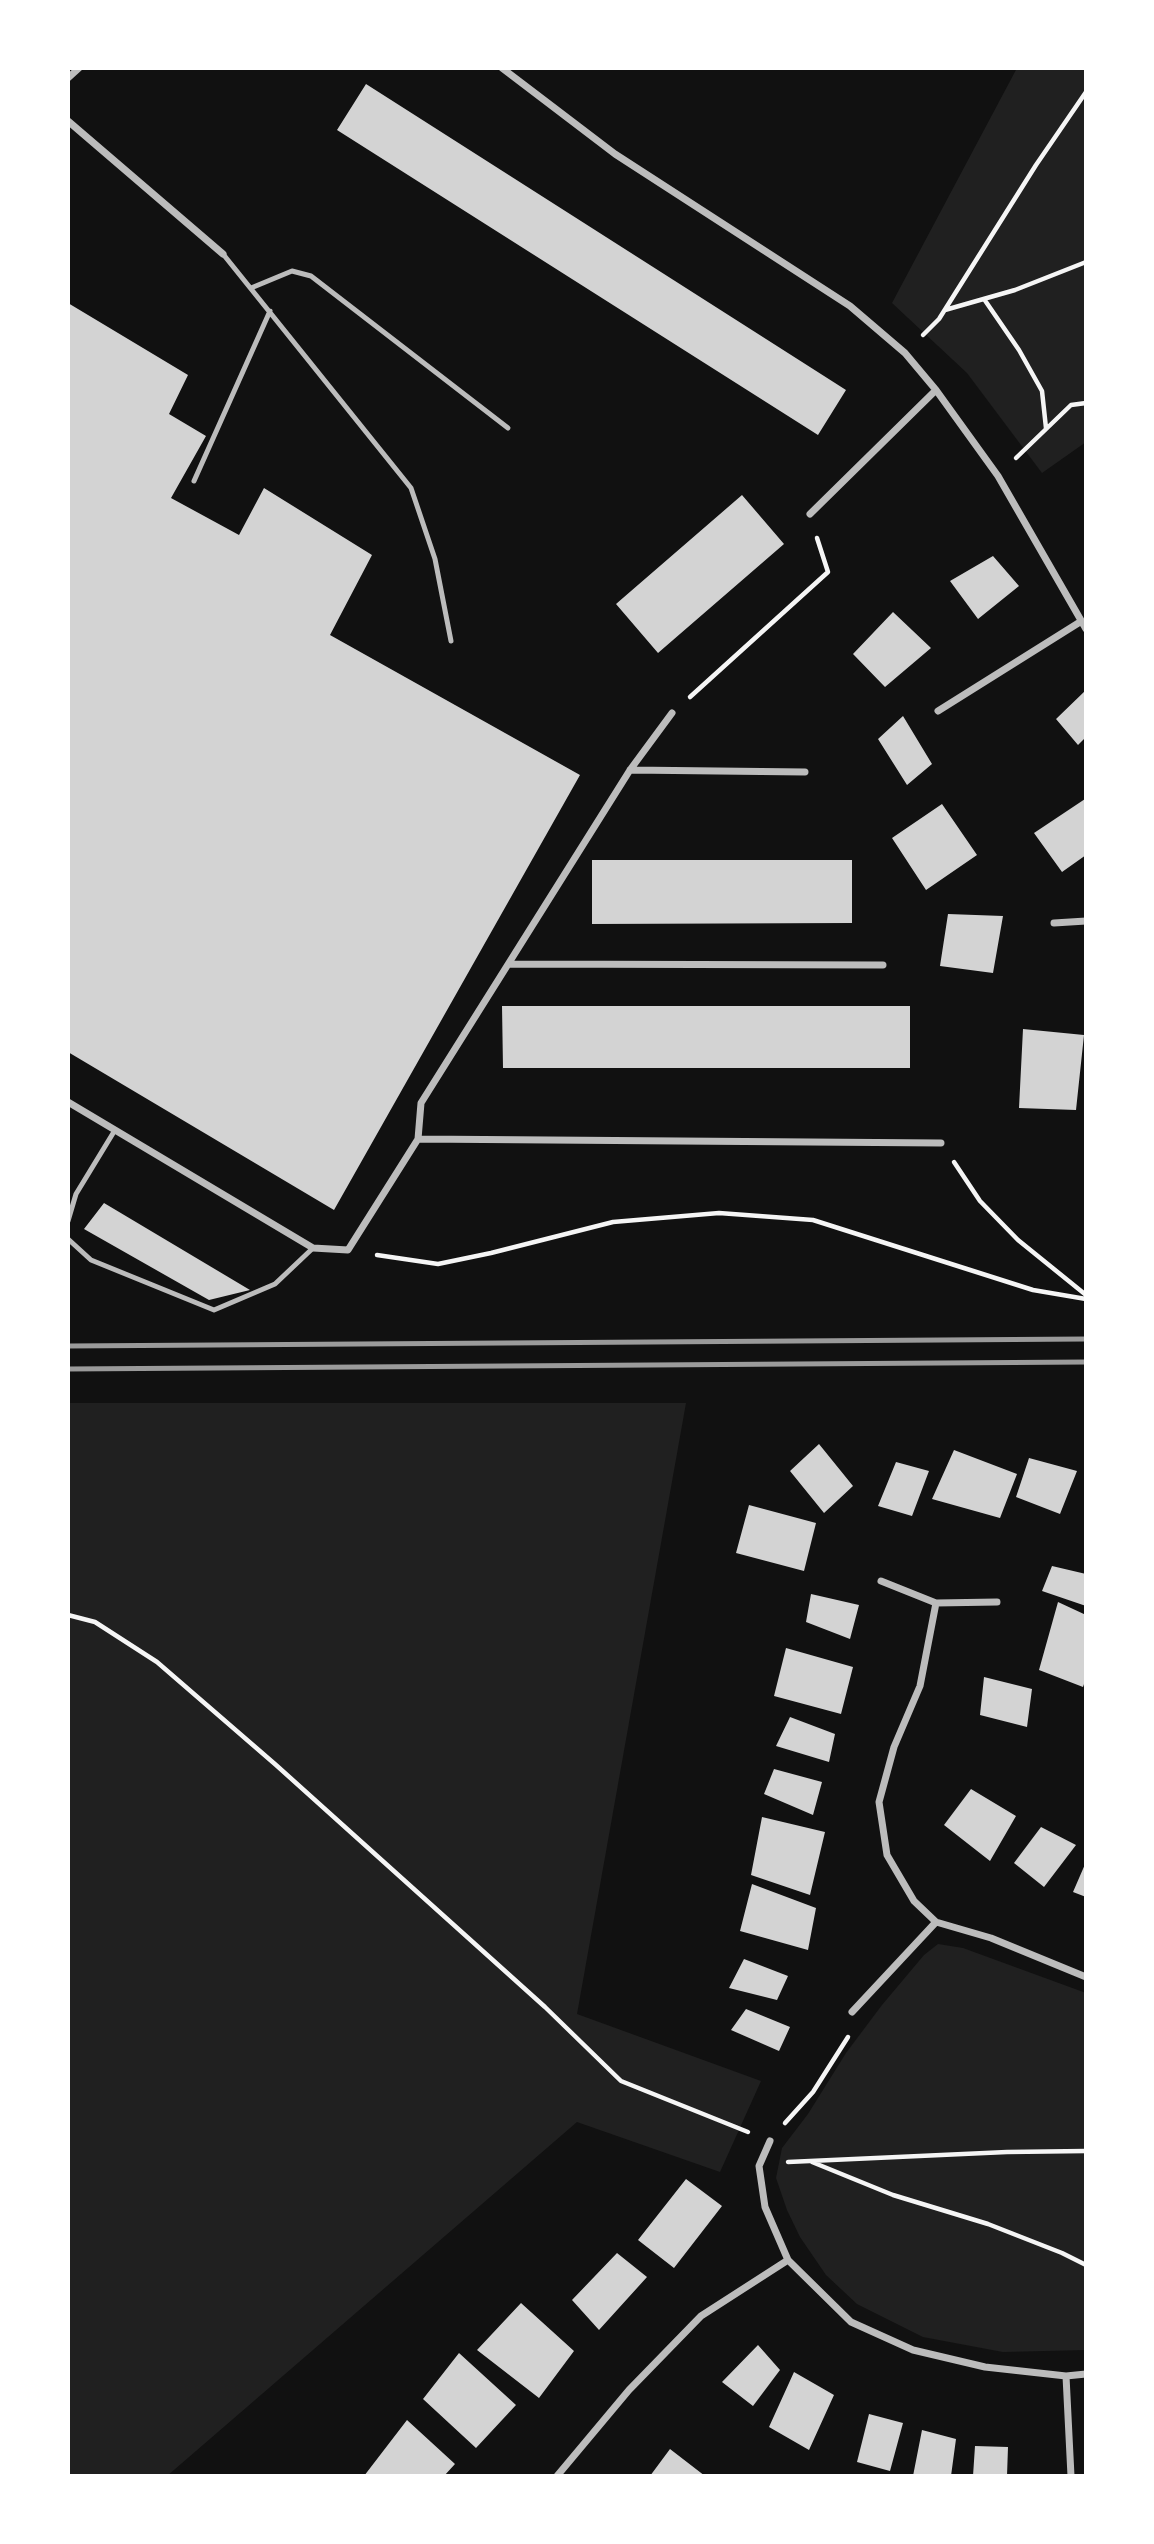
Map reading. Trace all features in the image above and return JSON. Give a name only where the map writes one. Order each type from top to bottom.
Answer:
[{"type":"street","points":[[68,78],[79,68]]},
{"type":"street","points":[[502,68],[615,154],[850,306],[905,353],[936,390],[998,476],[1086,629]]},
{"type":"street","points":[[68,121],[223,254]]},
{"type":"street","points":[[810,514],[936,390]]},
{"type":"street","points":[[938,711],[1080,622]]},
{"type":"street","points":[[68,1101],[313,1248],[348,1250],[418,1139],[421,1103],[630,770],[673,713]]},
{"type":"street","points":[[630,770],[805,772]]},
{"type":"street","points":[[1054,923],[1086,921]]},
{"type":"street","points":[[509,964],[883,965]]},
{"type":"street","points":[[418,1139],[941,1143]]},
{"type":"street","points":[[881,1581],[936,1603],[997,1602]]},
{"type":"street","points":[[936,1603],[920,1686],[894,1747],[879,1802],[887,1856],[914,1901],[936,1922],[991,1938],[1086,1977]]},
{"type":"street","points":[[852,2012],[936,1922]]},
{"type":"street","points":[[770,2141],[760,2166],[765,2207],[788,2260],[851,2322],[914,2350],[985,2367],[1066,2376],[1086,2374]]},
{"type":"street","points":[[557,2476],[629,2390],[701,2316],[788,2260]]},
{"type":"street","points":[[1066,2376],[1071,2476]]},
{"type":"lane","points":[[223,254],[411,488],[435,559],[451,641]]},
{"type":"lane","points":[[251,288],[292,271],[311,276],[508,428]]},
{"type":"lane","points":[[194,481],[270,311]]},
{"type":"lane","points":[[68,1221],[76,1194],[115,1130]]},
{"type":"lane","points":[[68,1239],[91,1260],[214,1310],[275,1284],[313,1248]]},
{"type":"path","points":[[905,353],[945,310],[1086,92]]},
{"type":"path","points":[[945,310],[1016,290],[1086,262]]},
{"type":"path","points":[[984,299],[1019,350],[1042,391],[1046,428]]},
{"type":"path","points":[[998,476],[1071,405],[1086,403]]},
{"type":"path","points":[[673,713],[828,572],[810,514]]},
{"type":"path","points":[[941,1143],[980,1201],[1018,1240],[1086,1296]]},
{"type":"path","points":[[348,1250],[438,1264],[491,1254],[613,1222],[719,1213],[813,1220],[1033,1290],[1086,1296]]},
{"type":"path","points":[[68,1615],[95,1622],[157,1662],[276,1765],[545,2007],[621,2081],[770,2141],[813,2092],[852,2029],[852,2012]]},
{"type":"path","points":[[760,2166],[808,2160],[1007,2151],[1086,2151]]},
{"type":"path","points":[[808,2160],[893,2195],[988,2224],[1086,2265]]},
{"type":"shaded area","points":[[1017,68],[1086,68],[1086,442],[1042,473],[967,373],[892,303]]},
{"type":"shaded area","points":[[68,1403],[686,1403],[577,2014],[761,2081],[720,2172],[577,2122],[167,2476],[68,2476]]},
{"type":"shaded area","points":[[938,1944],[963,1948],[1086,1993],[1086,2350],[1003,2352],[923,2337],[857,2304],[826,2275],[800,2237],[787,2210],[776,2178],[782,2148],[882,2005],[924,1955]]},
{"type":"building","points":[[366,84],[846,390],[818,435],[337,130]]},
{"type":"building","points":[[68,303],[188,375],[169,414],[206,436],[171,498],[239,535],[264,488],[372,555],[330,635],[580,775],[334,1210],[68,1052]]},
{"type":"building","points":[[742,495],[784,544],[658,653],[616,604]]},
{"type":"building","points":[[993,556],[1019,586],[978,619],[950,581]]},
{"type":"building","points":[[893,612],[931,648],[885,687],[853,654]]},
{"type":"building","points":[[1086,690],[1086,737],[1078,745],[1056,719]]},
{"type":"building","points":[[903,716],[932,764],[907,785],[878,739]]},
{"type":"building","points":[[1085,799],[1086,855],[1062,872],[1034,833]]},
{"type":"building","points":[[942,804],[977,855],[926,890],[892,838]]},
{"type":"building","points":[[592,860],[852,860],[852,923],[592,924]]},
{"type":"building","points":[[948,914],[1003,916],[993,973],[940,966]]},
{"type":"building","points":[[502,1006],[910,1006],[910,1068],[503,1068]]},
{"type":"building","points":[[1023,1029],[1084,1035],[1076,1110],[1019,1108]]},
{"type":"building","points":[[104,1203],[250,1290],[209,1300],[84,1229]]},
{"type":"building","points":[[819,1444],[853,1486],[824,1513],[790,1471]]},
{"type":"building","points":[[954,1450],[1017,1474],[1000,1518],[932,1499]]},
{"type":"building","points":[[1029,1458],[1077,1471],[1060,1514],[1016,1497]]},
{"type":"building","points":[[896,1462],[929,1471],[912,1516],[878,1506]]},
{"type":"building","points":[[749,1505],[816,1523],[804,1571],[736,1553]]},
{"type":"building","points":[[1052,1566],[1086,1574],[1086,1606],[1042,1591]]},
{"type":"building","points":[[811,1594],[859,1605],[850,1639],[806,1622]]},
{"type":"building","points":[[1058,1602],[1086,1615],[1086,1678],[1083,1687],[1039,1670]]},
{"type":"building","points":[[786,1648],[853,1667],[841,1714],[774,1696]]},
{"type":"building","points":[[984,1677],[1032,1689],[1027,1727],[980,1715]]},
{"type":"building","points":[[790,1717],[835,1734],[829,1762],[776,1746]]},
{"type":"building","points":[[774,1769],[822,1782],[813,1815],[764,1794]]},
{"type":"building","points":[[971,1789],[1016,1816],[990,1861],[944,1825]]},
{"type":"building","points":[[762,1817],[825,1832],[810,1895],[751,1875]]},
{"type":"building","points":[[1041,1827],[1076,1845],[1044,1887],[1014,1863]]},
{"type":"building","points":[[1086,1862],[1086,1897],[1073,1892]]},
{"type":"building","points":[[752,1884],[816,1908],[808,1950],[740,1931]]},
{"type":"building","points":[[744,1959],[788,1976],[777,2000],[729,1988]]},
{"type":"building","points":[[746,2009],[790,2027],[779,2051],[731,2030]]},
{"type":"building","points":[[686,2179],[722,2206],[674,2268],[638,2240]]},
{"type":"building","points":[[617,2253],[647,2277],[599,2330],[572,2300]]},
{"type":"building","points":[[521,2303],[574,2351],[539,2398],[477,2350]]},
{"type":"building","points":[[758,2345],[780,2370],[753,2406],[722,2382]]},
{"type":"building","points":[[459,2353],[516,2405],[476,2448],[423,2399]]},
{"type":"building","points":[[794,2372],[834,2395],[809,2450],[769,2427]]},
{"type":"building","points":[[869,2414],[903,2423],[890,2471],[857,2462]]},
{"type":"building","points":[[407,2420],[455,2464],[444,2476],[364,2476]]},
{"type":"building","points":[[922,2430],[956,2439],[951,2476],[913,2476]]},
{"type":"building","points":[[975,2446],[1008,2447],[1007,2476],[973,2476]]},
{"type":"building","points":[[670,2449],[705,2476],[650,2476]]},
{"type":"railway","points":[[68,1346],[1086,1339]]},
{"type":"railway","points":[[68,1369],[1086,1362]]}]
